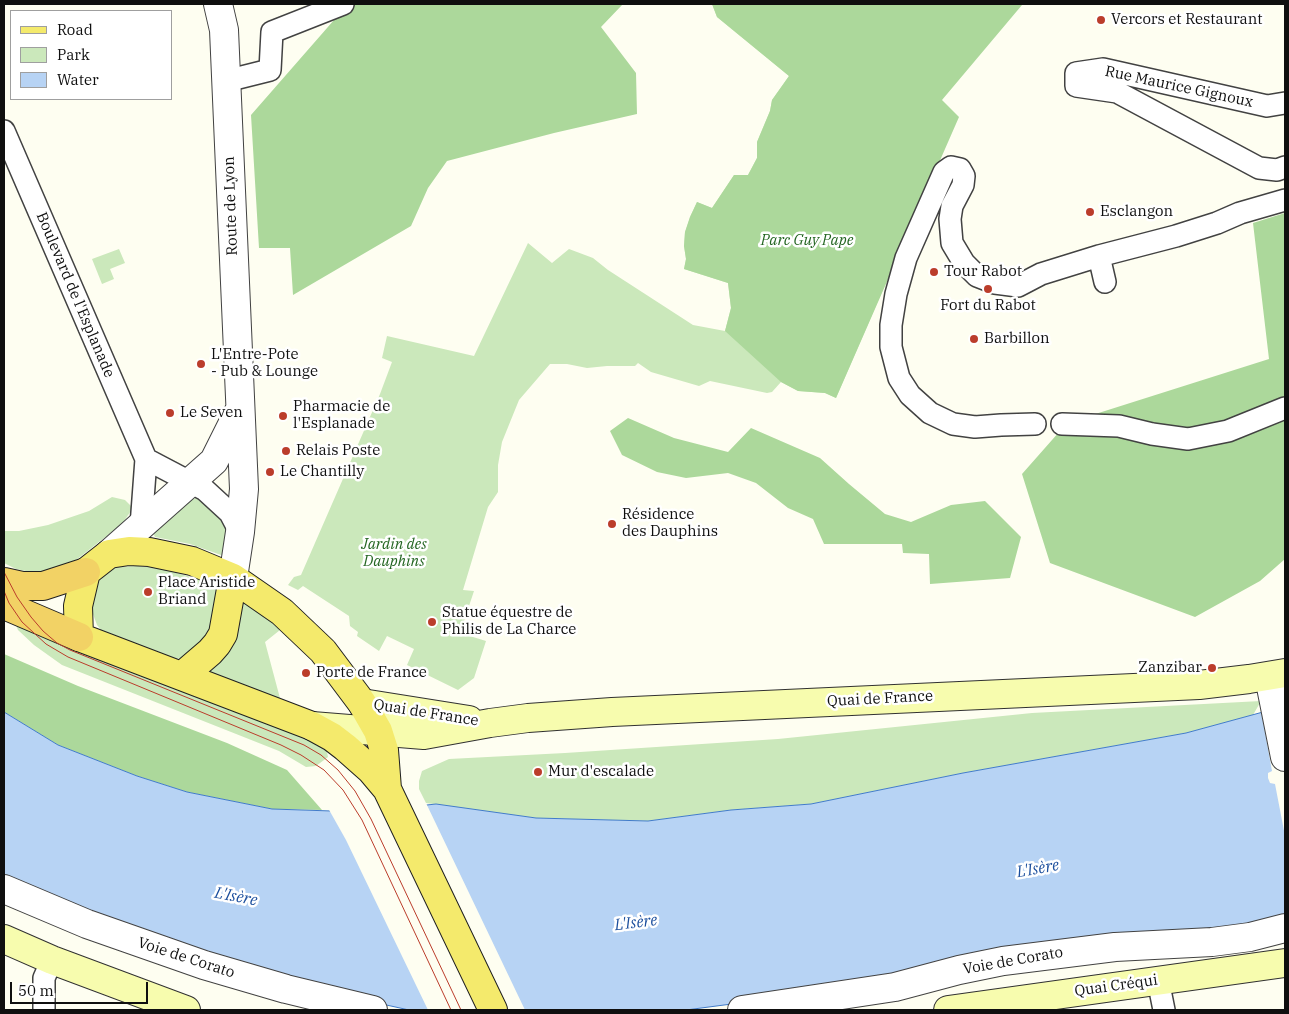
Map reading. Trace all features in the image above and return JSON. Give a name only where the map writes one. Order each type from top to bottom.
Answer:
[{"type":"highway","points":[[4,582],[22,586],[43,586],[86,572]]},
{"type":"highway","points":[[4,605],[80,637]]},
{"type":"main road","points":[[381,776],[384,750],[378,731],[362,703],[323,651],[289,618],[233,578],[192,561],[149,552],[129,551],[109,554],[86,572],[78,606],[80,637],[312,726],[332,737],[381,776],[493,1010]]},
{"type":"main road","points":[[182,676],[218,644],[223,634],[233,578]]},
{"type":"main road","name":"Quai de France","points":[[378,731],[424,735],[490,723],[612,712],[1276,683]]},
{"type":"main road","name":"Quai de France","points":[[362,703],[490,723]]},
{"type":"main road","points":[[312,726],[378,731]]},
{"type":"main road","points":[[4,939],[52,960],[186,1010]]},
{"type":"main road","name":"Quai Créqui","points":[[948,1010],[1041,1003],[1158,980],[1285,963]]},
{"type":"street","name":"Route de Lyon","points":[[218,4],[224,30],[240,410]]},
{"type":"street","points":[[226,81],[270,70],[272,32],[343,4]]},
{"type":"street","name":"Rue Maurice Gignoux","points":[[1285,103],[1267,106],[1103,69],[1076,73],[1076,86],[1117,92],[1259,168],[1277,170],[1285,167]]},
{"type":"street","name":"Boulevard de l'Esplanade","points":[[4,131],[146,459]]},
{"type":"street","points":[[1035,424],[976,428],[953,424],[930,414],[910,395],[899,378],[892,346],[891,325],[896,294],[906,258],[944,172],[951,167],[960,169],[964,176],[963,185],[952,206],[950,220],[952,243],[964,263],[977,276],[995,283],[1018,286],[1041,274],[1176,236],[1217,223],[1240,213],[1285,200]]},
{"type":"street","points":[[1100,256],[1105,282]]},
{"type":"street","points":[[1062,424],[1119,426],[1152,434],[1188,439],[1228,431],[1285,408]]},
{"type":"street","points":[[109,554],[214,461],[240,410]]},
{"type":"street","points":[[233,578],[244,489],[240,410]]},
{"type":"street","points":[[141,526],[146,459],[205,490],[230,513],[240,532]]},
{"type":"street","points":[[1276,683],[1285,757]]},
{"type":"street","name":"Voie de Corato","points":[[4,889],[87,924],[204,965],[286,989],[373,1010]]},
{"type":"street","name":"Voie de Corato","points":[[742,1010],[895,987],[959,970],[1003,961],[1106,948],[1212,942],[1250,937],[1285,928]]},
{"type":"street","points":[[44,1010],[44,978],[52,960]]},
{"type":"street","points":[[1158,980],[1164,1010]]},
{"type":"green space","points":[[348,4],[623,4],[601,27],[636,73],[637,114],[447,161],[428,188],[411,226],[293,295],[290,248],[259,248],[251,115]]},
{"type":"green space","name":"Jardin des Dauphins","points":[[712,4],[942,100],[888,278],[836,398],[825,393],[798,391],[781,382],[772,392],[767,393],[710,381],[699,386],[651,372],[638,363],[635,366],[587,368],[567,364],[550,364],[519,400],[502,442],[498,465],[498,492],[488,507],[463,590],[474,591],[460,633],[486,641],[474,678],[458,690],[407,665],[414,649],[387,636],[379,651],[357,636],[358,632],[350,626],[349,616],[303,586],[298,590],[288,585],[294,577],[301,575],[380,394],[392,362],[382,358],[387,336],[474,356],[528,243],[552,263],[569,249],[593,258],[608,270],[693,325],[725,331],[731,308],[728,283],[684,269],[686,259],[684,246],[685,232],[697,202],[712,208],[734,175],[748,175],[757,158],[757,142],[770,111],[772,100],[789,76],[717,17]]},
{"type":"green space","name":"Parc Guy Pape","points":[[712,4],[1027,4],[1022,5],[942,100],[959,117],[836,398],[825,393],[798,391],[781,382],[725,331],[731,308],[728,283],[684,269],[686,259],[684,246],[685,232],[697,202],[712,208],[734,175],[748,175],[757,158],[757,142],[770,111],[772,100],[789,76],[717,17]]},
{"type":"green space","points":[[1285,213],[1285,559],[1260,581],[1195,617],[1050,563],[1022,474],[1067,423],[1269,359],[1253,223]]},
{"type":"green space","points":[[119,249],[125,263],[110,269],[114,279],[102,284],[92,259]]},
{"type":"green space","points":[[628,418],[674,438],[728,452],[751,428],[820,458],[885,514],[911,522],[951,505],[985,501],[1021,537],[1010,578],[930,584],[929,554],[903,553],[902,544],[824,544],[813,519],[788,508],[756,483],[728,473],[686,478],[657,472],[622,455],[610,431]]},
{"type":"green space","points":[[112,497],[125,500],[133,508],[122,524],[71,564],[54,572],[36,573],[16,569],[4,563],[4,531],[19,531],[48,525],[89,511]]},
{"type":"green space","points":[[198,497],[217,508],[230,533],[226,555],[190,544],[155,537],[153,533],[191,500]]},
{"type":"green space","points":[[138,566],[158,568],[184,575],[209,583],[218,590],[211,635],[187,657],[170,660],[106,636],[97,625],[90,606],[91,593],[100,578],[115,567]]},
{"type":"green space","points":[[238,599],[264,614],[280,630],[265,642],[281,702],[204,673]]},
{"type":"green space","points":[[14,621],[326,747],[328,757],[316,766],[306,767],[279,751],[62,665],[34,645],[18,630]]},
{"type":"green space","points":[[4,654],[78,686],[227,743],[287,770],[322,810],[272,809],[187,792],[137,776],[58,745],[4,712]]},
{"type":"green space","points":[[1261,701],[1253,715],[1186,733],[963,773],[811,804],[731,810],[648,821],[536,818],[426,803],[419,789],[422,771],[449,759],[778,739],[1032,713]]},
{"type":"water","name":"L'Isère","points":[[1285,706],[1285,923],[884,984],[686,1010],[409,1010],[296,985],[4,881],[4,712],[58,745],[137,776],[187,792],[272,809],[362,812],[436,804],[536,818],[648,821],[731,810],[811,804],[963,773],[1186,733]]},
{"type":"pier","points":[[1285,703],[1285,836],[1275,784],[1270,783],[1268,778],[1268,773],[1272,771],[1261,710]]},
{"type":"pier","points":[[426,803],[525,1010],[428,1010],[346,840],[328,808],[362,809]]},
{"type":"tram line","points":[[4,572],[17,597],[31,617],[57,643],[70,650],[304,745],[321,755],[338,770],[355,791],[371,819],[461,1010]]},
{"type":"tram line","points":[[4,591],[9,603],[22,622],[46,644],[68,657],[281,745],[324,770],[343,790],[362,820],[451,1010]]},
{"type":"place","name":"Vercors et Restaurant","points":[[1101,20]]},
{"type":"place","name":"Esclangon","points":[[1090,212]]},
{"type":"place","name":"Tour Rabot","points":[[934,272]]},
{"type":"place","name":"Fort du Rabot","points":[[988,289]]},
{"type":"place","name":"Barbillon","points":[[974,339]]},
{"type":"place","name":"L'Entre-Pote - Pub & Lounge","points":[[201,364]]},
{"type":"place","name":"Le Seven","points":[[170,413]]},
{"type":"place","name":"Pharmacie de l'Esplanade","points":[[283,416]]},
{"type":"place","name":"Relais Poste","points":[[286,451]]},
{"type":"place","name":"Le Chantilly","points":[[270,472]]},
{"type":"place","name":"Résidence des Dauphins","points":[[612,524]]},
{"type":"place","name":"Place Aristide Briand","points":[[148,592]]},
{"type":"place","name":"Statue équestre de Philis de La Charce","points":[[432,622]]},
{"type":"place","name":"Zanzibar","points":[[1212,668]]},
{"type":"place","name":"Porte de France","points":[[306,673]]},
{"type":"place","name":"Mur d'escalade","points":[[538,772]]}]
